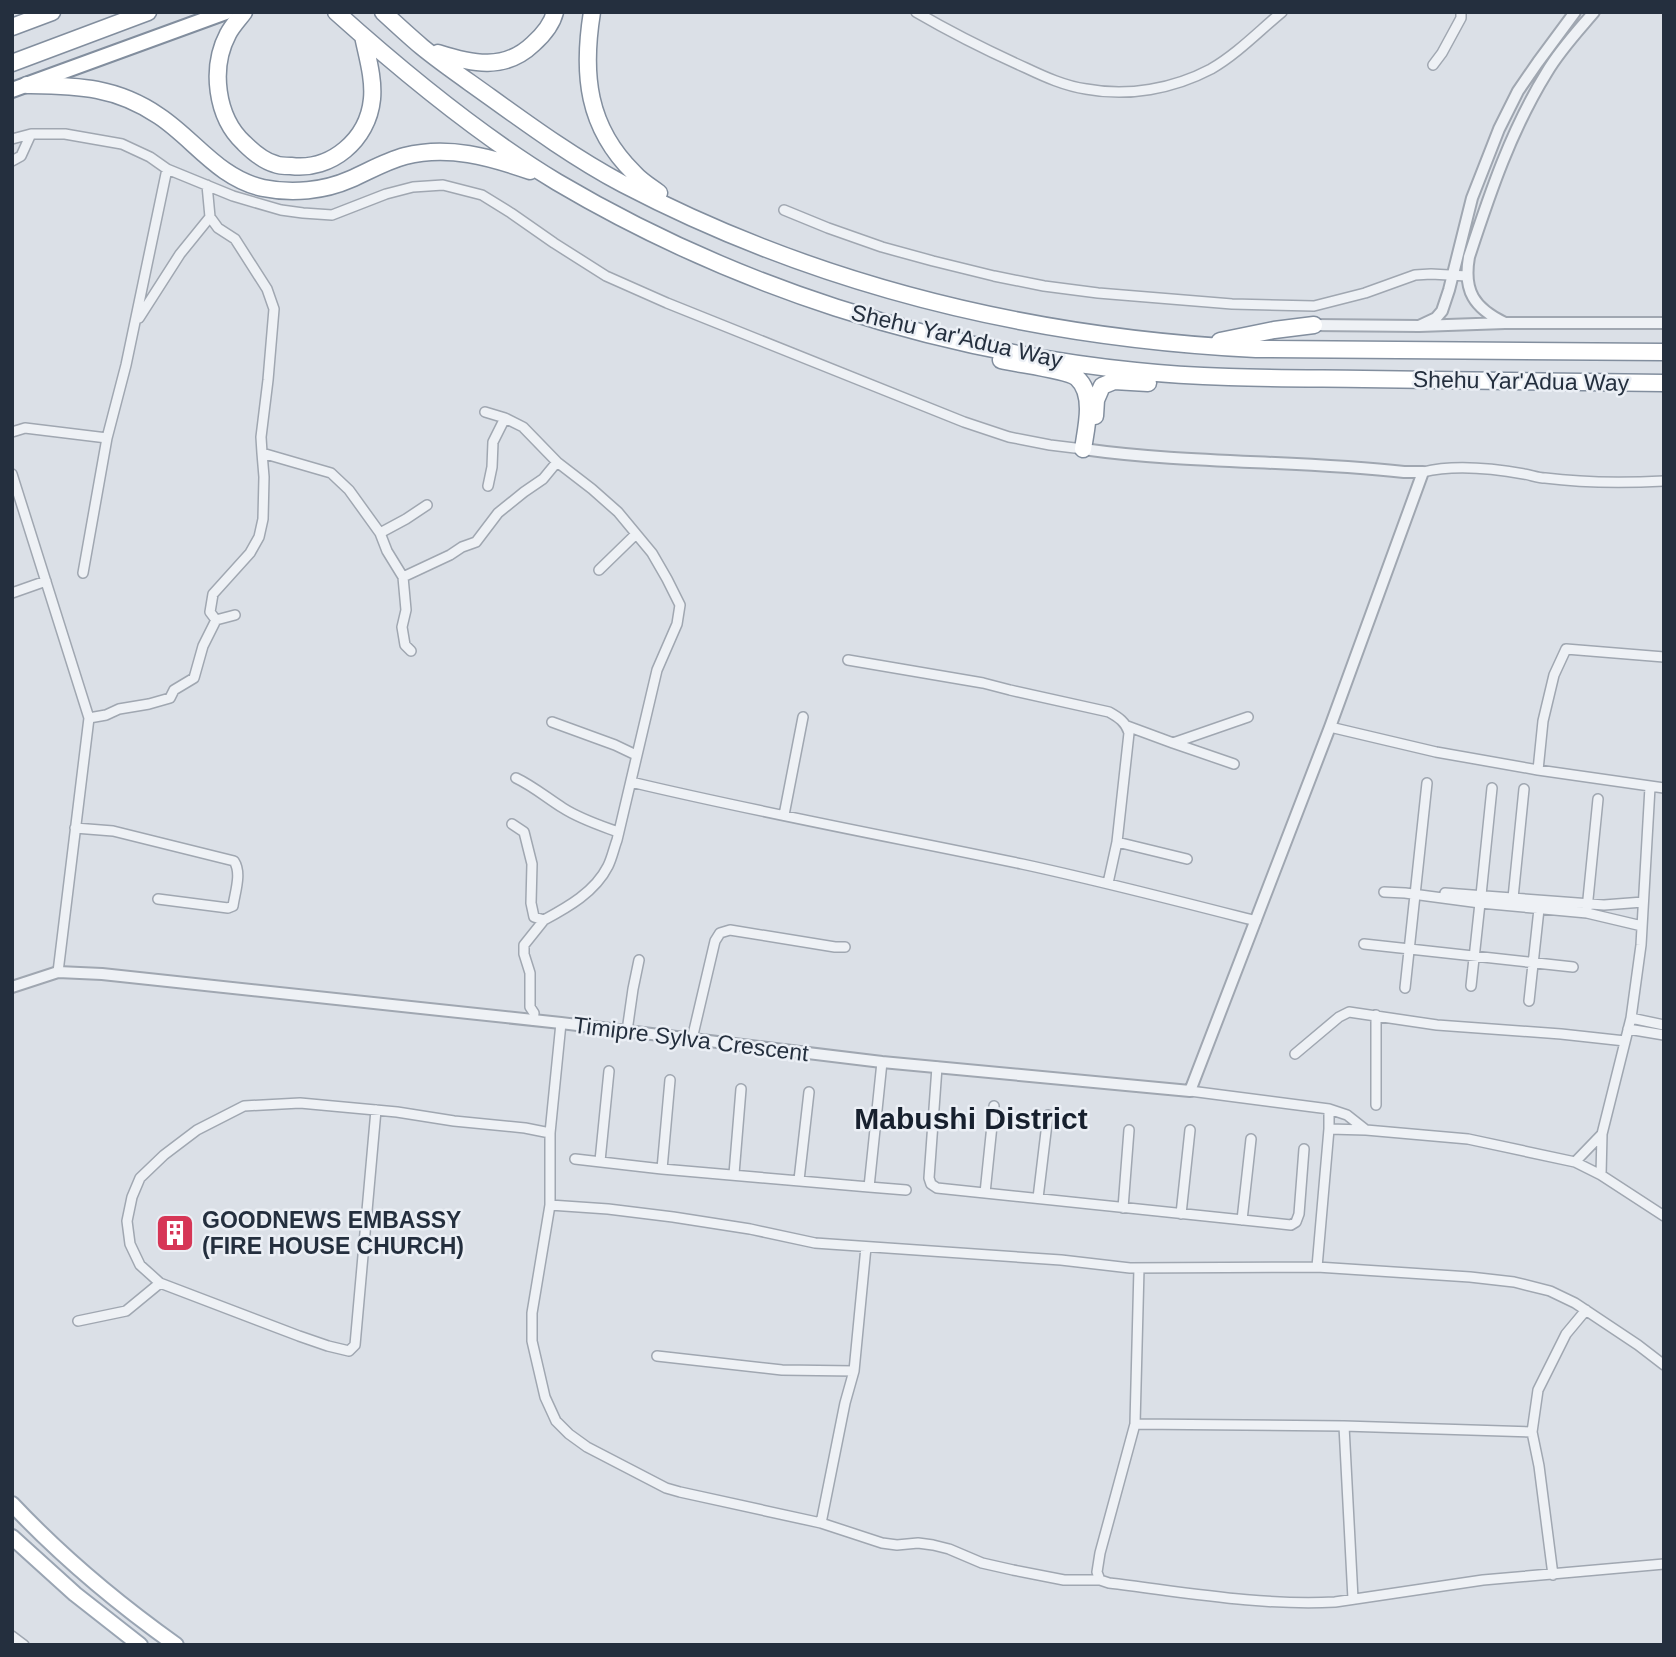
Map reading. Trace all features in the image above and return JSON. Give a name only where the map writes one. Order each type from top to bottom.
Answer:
[{"type":"highway","points":[[12,27],[52,12]]},
{"type":"highway","points":[[12,63],[148,12]]},
{"type":"highway","points":[[244,12],[228,34],[220,56],[217,77],[221,106],[235,134],[252,151],[274,164],[303,167],[326,162],[345,150],[360,135],[369,117],[372,99],[372,79],[363,36]]},
{"type":"highway","name":"Shehu Yar'Adua Way","points":[[336,12],[455,111],[556,181],[712,262],[779,289],[843,310],[954,340],[1015,353],[1113,368],[1212,376],[1664,383]]},
{"type":"highway","name":"Shehu Yar'Adua Way","points":[[383,12],[424,48],[526,123],[622,183],[686,214],[800,262],[930,302],[996,318],[1059,329],[1191,346],[1664,352]]},
{"type":"highway","points":[[424,48],[466,62],[505,61],[526,51],[541,37],[555,12]]},
{"type":"highway","points":[[592,12],[587,72],[590,95],[598,121],[618,156],[635,174],[686,214]]},
{"type":"highway","points":[[19,88],[81,86],[131,99],[161,117],[208,158],[238,179],[261,188],[286,191],[319,190],[407,156],[441,152],[462,152],[496,159],[556,181]]},
{"type":"highway","points":[[1191,346],[1314,325]]},
{"type":"highway","points":[[954,340],[995,359],[1064,372],[1077,378],[1084,388],[1087,402],[1088,449]]},
{"type":"highway","points":[[1088,449],[1096,400],[1102,386],[1114,381],[1162,384],[1212,376]]},
{"type":"main road","points":[[19,88],[226,12]]},
{"type":"main road","points":[[12,1504],[34,1528],[100,1587],[176,1645]]},
{"type":"main road","points":[[12,1537],[75,1594],[141,1645]]},
{"type":"street","points":[[916,12],[991,52],[1055,81],[1085,89],[1115,92],[1154,90],[1210,69],[1282,12]]},
{"type":"street","points":[[1433,65],[1461,18],[1461,12]]},
{"type":"street","points":[[1419,326],[1436,318],[1442,311],[1472,198],[1499,129],[1518,92],[1575,12]]},
{"type":"street","points":[[1505,323],[1485,313],[1471,294],[1467,276],[1469,257],[1487,202],[1515,132],[1547,71],[1594,12]]},
{"type":"street","points":[[12,139],[31,134],[65,134],[122,144],[167,169],[233,196],[303,214],[332,215],[386,194],[413,187],[443,186],[482,195],[606,276],[964,422],[1009,437],[1050,445],[1170,458],[1279,462],[1404,472],[1483,468],[1542,478],[1613,482],[1664,481]]},
{"type":"street","points":[[12,161],[21,156],[31,134]]},
{"type":"street","points":[[83,573],[107,438],[126,365],[167,169]]},
{"type":"street","points":[[207,185],[210,217],[218,228],[235,239],[267,289],[274,309],[261,437],[264,477],[259,537],[250,553],[214,594],[210,612],[216,620]]},
{"type":"street","points":[[784,210],[882,247],[933,261],[1044,286],[1098,293],[1232,304],[1314,306],[1345,300],[1415,275],[1467,276]]},
{"type":"street","points":[[135,324],[180,254],[210,217]]},
{"type":"street","points":[[1314,325],[1664,323]]},
{"type":"street","points":[[485,412],[523,427],[557,462],[618,512],[652,553],[680,605],[677,624],[657,670],[608,866],[589,892],[544,920],[524,945],[530,973],[530,1007],[534,1013],[533,1020]]},
{"type":"street","points":[[488,486],[493,442],[505,418]]},
{"type":"street","points":[[12,432],[25,428],[107,438]]},
{"type":"street","points":[[261,453],[331,473],[349,490],[380,533],[387,551],[403,577],[406,610],[402,627],[405,645],[411,651]]},
{"type":"street","points":[[403,577],[476,542],[498,513],[543,479],[557,462]]},
{"type":"street","points":[[1190,1091],[1330,727],[1423,472]]},
{"type":"street","points":[[12,474],[89,718],[58,972]]},
{"type":"street","points":[[380,533],[427,505]]},
{"type":"street","points":[[599,570],[636,534]]},
{"type":"street","points":[[12,593],[46,581]]},
{"type":"street","points":[[89,718],[170,698],[174,690],[194,678],[203,646],[216,620],[235,615]]},
{"type":"street","points":[[1538,770],[1543,721],[1554,675],[1566,649],[1664,656]]},
{"type":"street","points":[[848,660],[983,683],[1109,712],[1127,726],[1234,764]]},
{"type":"street","points":[[784,816],[803,717]]},
{"type":"street","points":[[1172,743],[1248,717]]},
{"type":"street","points":[[552,722],[636,755]]},
{"type":"street","points":[[1108,883],[1117,842],[1128,745],[1127,726]]},
{"type":"street","points":[[1330,727],[1436,752],[1664,788]]},
{"type":"street","points":[[516,778],[562,808],[587,821],[618,832]]},
{"type":"street","points":[[631,782],[1108,883],[1255,921]]},
{"type":"street","points":[[1405,988],[1412,892],[1427,783]]},
{"type":"street","points":[[1601,1175],[1602,1134],[1629,1029],[1641,945],[1650,787]]},
{"type":"street","points":[[1471,986],[1492,788]]},
{"type":"street","points":[[1513,898],[1524,789]]},
{"type":"street","points":[[1587,908],[1598,799]]},
{"type":"street","points":[[512,824],[524,832],[532,864],[531,903],[534,917],[544,920]]},
{"type":"street","points":[[75,828],[113,831],[237,864],[233,906],[228,908],[158,899]]},
{"type":"street","points":[[1117,842],[1187,859]]},
{"type":"street","points":[[1384,892],[1480,899],[1539,909],[1587,908],[1643,902]]},
{"type":"street","points":[[1480,899],[1513,898],[1587,908],[1642,926]]},
{"type":"street","points":[[1529,1000],[1539,909]]},
{"type":"street","points":[[692,1039],[715,941],[720,933],[730,930],[845,947]]},
{"type":"street","points":[[1364,944],[1573,967]]},
{"type":"street","points":[[627,1031],[639,960]]},
{"type":"street","name":"Timipre Sylva Crescent","points":[[12,988],[58,972],[102,974],[561,1023],[882,1062],[1190,1091],[1329,1109],[1347,1115],[1366,1130]]},
{"type":"street","points":[[1294,1054],[1349,1012],[1437,1025],[1625,1041]]},
{"type":"street","points":[[1376,1015],[1376,1105]]},
{"type":"street","points":[[1631,1018],[1664,1025]]},
{"type":"street","points":[[561,1023],[550,1133],[550,1205],[532,1313],[532,1341],[545,1397],[556,1421],[587,1447],[666,1488],[821,1523],[882,1543],[933,1545],[982,1563],[1064,1580],[1100,1580],[1259,1601],[1316,1603],[1483,1580],[1664,1564]]},
{"type":"street","points":[[1629,1029],[1664,1035]]},
{"type":"street","points":[[869,1187],[882,1062]]},
{"type":"street","points":[[937,1067],[929,1178],[931,1184],[937,1188],[1292,1225],[1299,1214],[1304,1149]]},
{"type":"street","points":[[600,1161],[609,1071]]},
{"type":"street","points":[[662,1168],[670,1080]]},
{"type":"street","points":[[734,1174],[741,1089]]},
{"type":"street","points":[[799,1180],[809,1092]]},
{"type":"street","points":[[376,1110],[355,1345],[349,1351],[299,1336],[160,1283],[140,1265],[130,1244],[127,1221],[132,1197],[140,1178],[164,1155],[197,1130],[244,1106],[300,1103],[376,1110],[550,1133]]},
{"type":"street","points":[[985,1193],[994,1106]]},
{"type":"street","points":[[1317,1267],[1329,1109]]},
{"type":"street","points":[[1038,1198],[1048,1115]]},
{"type":"street","name":"Timipre Sylva Crescent","points":[[1329,1129],[1468,1139],[1575,1162],[1601,1175],[1664,1216]]},
{"type":"street","points":[[1123,1208],[1129,1130]]},
{"type":"street","points":[[1181,1214],[1191,1130]]},
{"type":"street","points":[[1575,1162],[1602,1134]]},
{"type":"street","points":[[1242,1220],[1251,1139]]},
{"type":"street","points":[[575,1159],[906,1190]]},
{"type":"street","points":[[550,1205],[673,1217],[815,1243],[1139,1268],[1317,1267],[1514,1282],[1550,1291],[1575,1303],[1664,1365]]},
{"type":"street","points":[[821,1523],[854,1371],[866,1247]]},
{"type":"street","points":[[1100,1580],[1097,1572],[1100,1553],[1135,1423],[1139,1268]]},
{"type":"street","points":[[78,1321],[126,1311],[160,1283]]},
{"type":"street","points":[[1553,1575],[1532,1432],[1538,1390],[1566,1334],[1586,1310]]},
{"type":"street","points":[[657,1356],[782,1370],[854,1371]]},
{"type":"street","points":[[1135,1423],[1532,1432]]},
{"type":"street","points":[[1344,1426],[1353,1599]]},
{"type":"street","points":[[12,1636],[24,1645]]},
{"type":"place","name":"GOODNEWS EMBASSY (FIRE HOUSE CHURCH)","points":[[175,1233]]},
{"type":"district","name":"Mabushi District","points":[[971,1119]]}]
